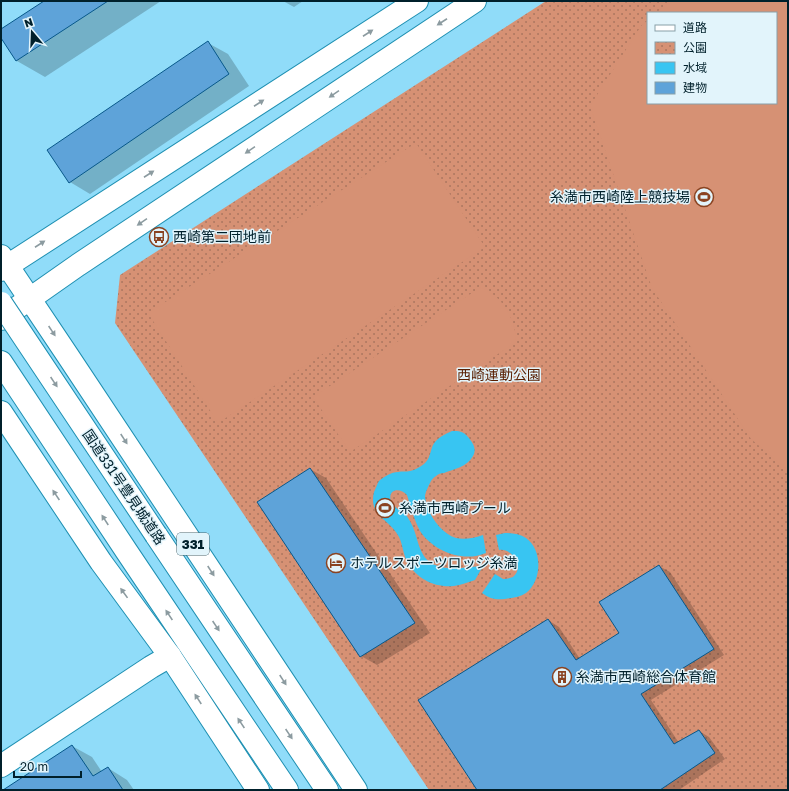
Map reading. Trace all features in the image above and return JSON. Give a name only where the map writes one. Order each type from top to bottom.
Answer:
[{"type":"main road","points":[[3,264],[417,1]]},
{"type":"main road","points":[[1,319],[78,265],[475,1]]},
{"type":"main road","name":"331","points":[[3,264],[30,299],[356,790]]},
{"type":"main road","name":"国道331号豊見城道路","points":[[1,303],[327,790]]},
{"type":"main road","points":[[1,362],[286,790]]},
{"type":"main road","points":[[1,412],[101,562],[170,656],[258,790]]},
{"type":"main road","points":[[1,766],[170,656]]},
{"type":"green space","name":"西崎運動公園","points":[[546,1],[788,1],[788,790],[429,790],[115,323],[120,275]]},
{"type":"green space","name":"糸満市西崎陸上競技場","points":[[670,1],[788,1],[788,470],[751,439],[652,288],[590,106],[641,26],[647,21],[647,104],[777,104],[777,12],[657,12]]},
{"type":"green space","points":[[416,143],[485,247],[218,423],[148,313]]},
{"type":"green space","points":[[481,287],[497,298],[504,306],[513,323],[516,342],[350,452],[313,397]]},
{"type":"water","name":"糸満市西崎プール","points":[[452,431],[461,432],[466,435],[474,446],[475,451],[470,460],[464,465],[439,474],[432,479],[425,497],[426,503],[435,522],[450,535],[462,539],[483,535],[486,553],[468,557],[458,556],[441,549],[426,538],[420,531],[414,518],[407,495],[404,492],[398,490],[392,492],[390,498],[392,504],[409,519],[423,555],[431,563],[437,566],[450,568],[483,566],[475,580],[457,586],[440,586],[422,578],[412,569],[406,560],[399,537],[377,512],[374,507],[373,500],[374,492],[378,482],[381,479],[393,473],[412,471],[422,465],[428,460],[433,445],[437,440],[441,436]]},
{"type":"water","points":[[505,533],[521,536],[532,543],[538,558],[538,573],[531,588],[526,593],[514,598],[490,598],[482,593],[495,574],[503,579],[513,577],[518,568],[512,555],[504,550],[499,550],[496,535]]},
{"type":"building","points":[[44,1],[108,1],[16,61],[1,38],[1,29]]},
{"type":"building","points":[[208,41],[229,74],[69,183],[47,150]]},
{"type":"building","name":"ホテルスポーツロッジ糸満","points":[[310,468],[415,623],[360,657],[257,502]]},
{"type":"building","name":"糸満市西崎総合体育館","points":[[659,565],[714,649],[641,694],[674,744],[699,730],[715,753],[660,790],[477,790],[418,700],[548,619],[576,660],[619,633],[599,602]]},
{"type":"building","points":[[72,745],[93,776],[108,767],[123,790],[3,790]]},
{"type":"place","name":"糸満市西崎陸上競技場","points":[[704,197]]},
{"type":"place","name":"西崎第二団地前","points":[[159,237]]},
{"type":"place","name":"糸満市西崎プール","points":[[385,508]]},
{"type":"place","name":"ホテルスポーツロッジ糸満","points":[[336,563]]},
{"type":"place","name":"糸満市西崎総合体育館","points":[[562,677]]}]
